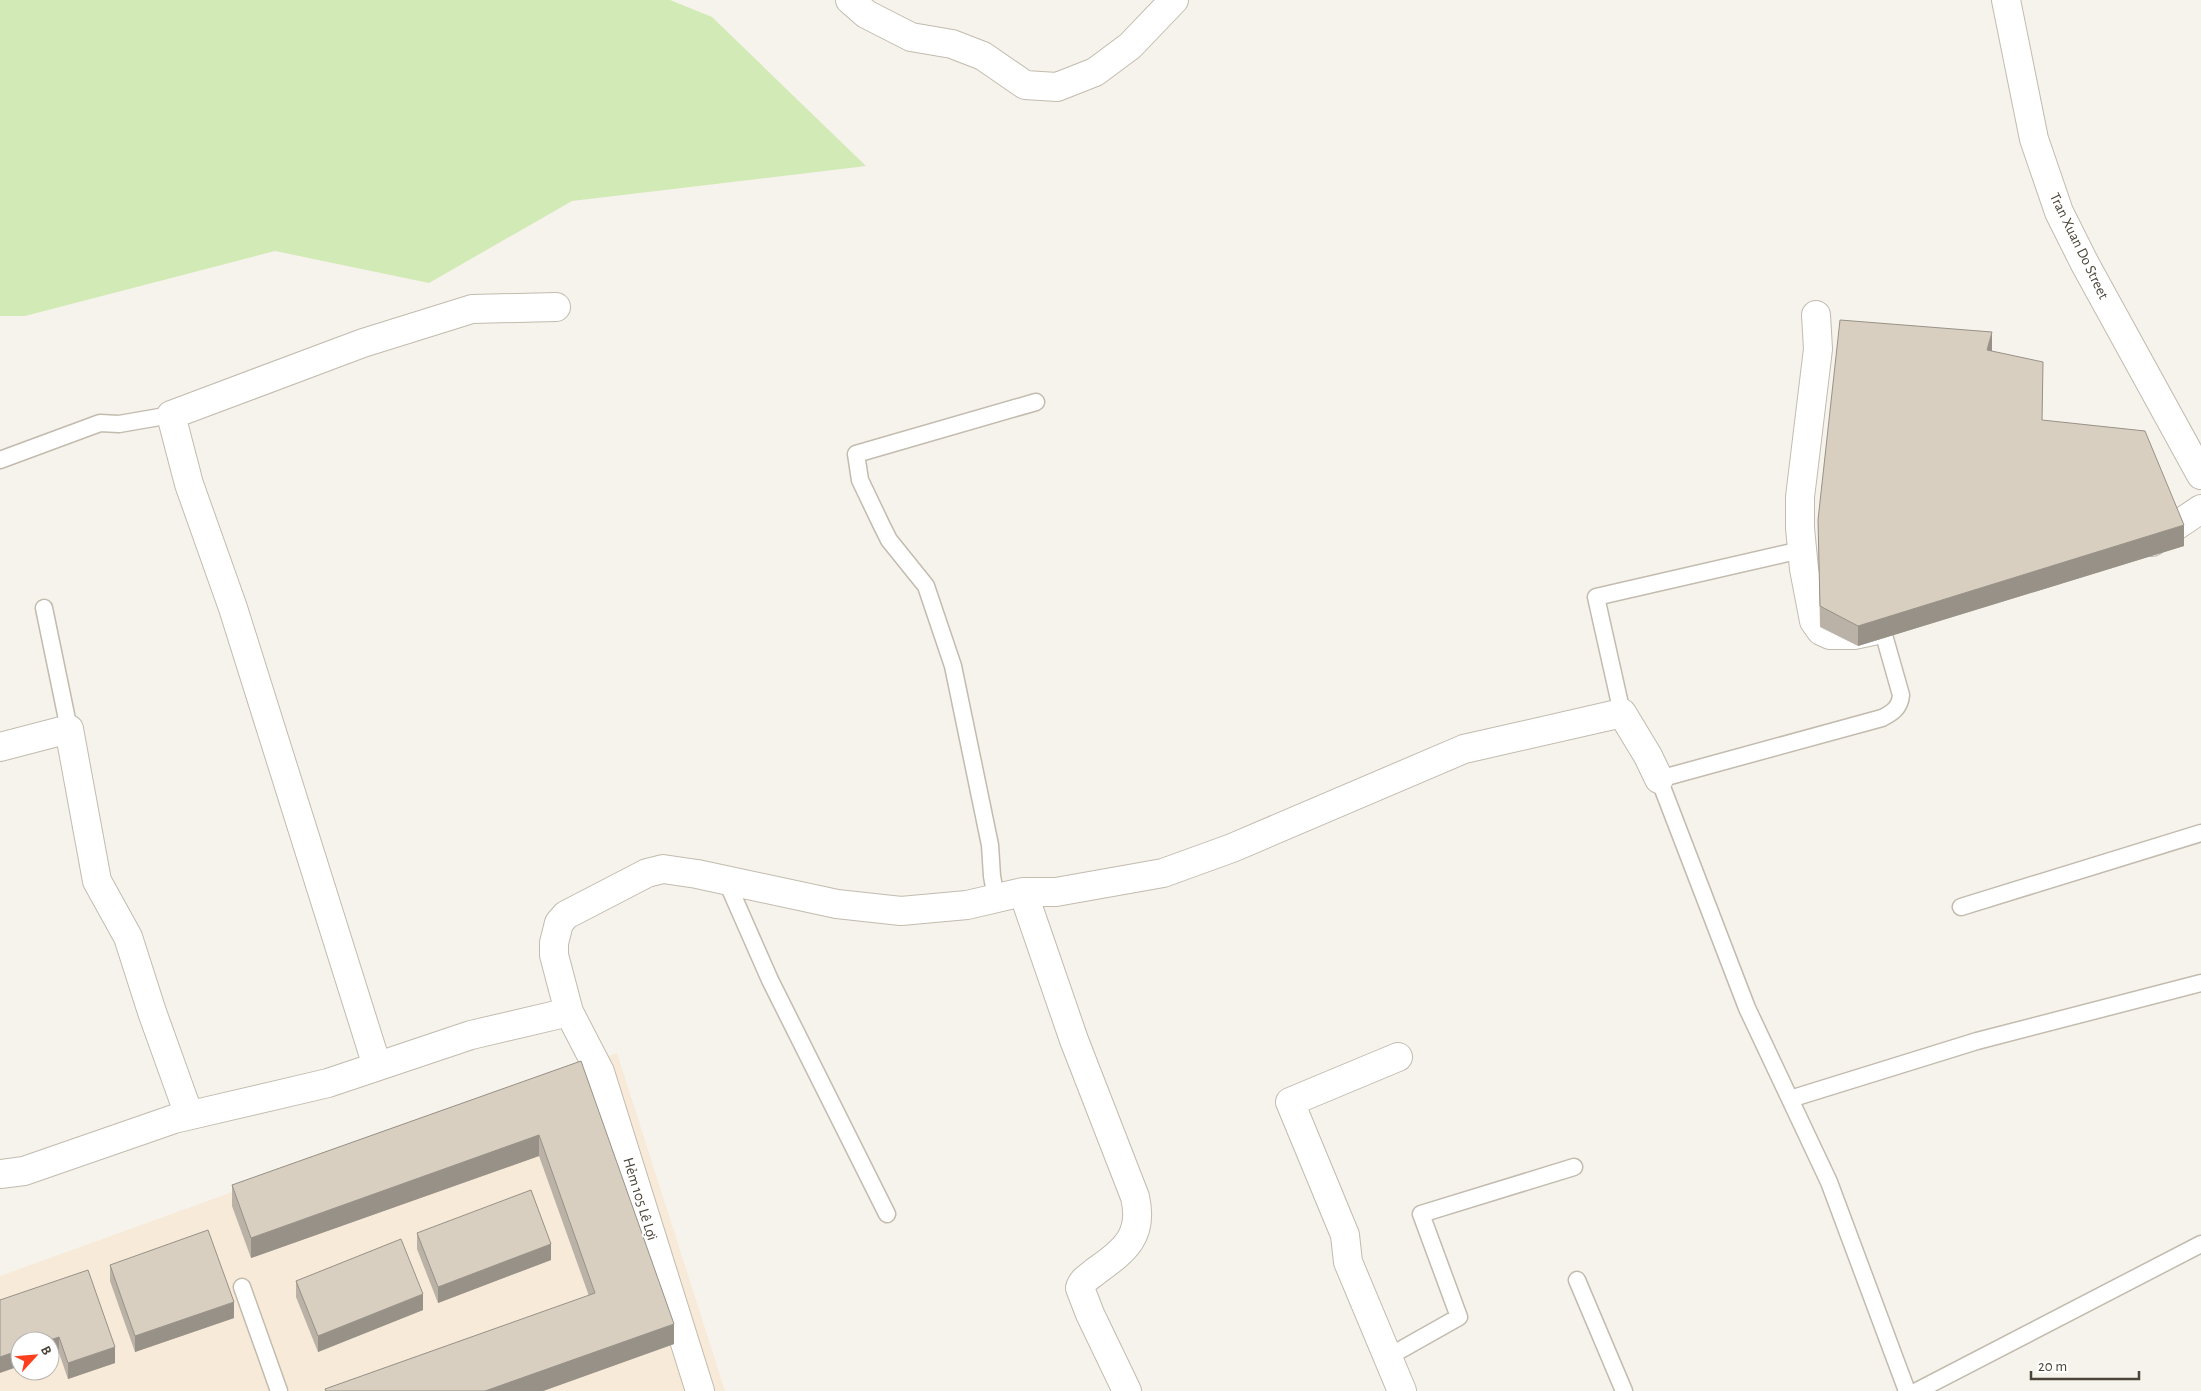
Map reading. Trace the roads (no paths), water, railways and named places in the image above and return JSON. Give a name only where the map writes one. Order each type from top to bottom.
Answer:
[{"type":"street","points":[[850,0],[866,14],[911,37],[952,44],[983,56],[1025,85],[1058,87],[1095,72],[1130,46],[1174,0]]},
{"type":"street","name":"Tran Xuan Do Street","points":[[2006,0],[2034,139],[2059,212],[2085,264],[2201,474]]},
{"type":"street","points":[[377,1066],[233,608],[189,484],[171,415],[363,343],[472,308],[556,307]]},
{"type":"street","points":[[1816,315],[1818,349],[1800,497],[1801,550],[1814,621],[1821,631],[1830,635],[1854,635],[1908,619]]},
{"type":"street","points":[[2126,552],[2157,540],[2201,509]]},
{"type":"street","points":[[1622,713],[1660,779]]},
{"type":"street","name":"Hẻm 105 Lê Lợi","points":[[700,1391],[600,1072],[568,1012],[554,949],[558,928],[566,915],[647,873],[662,869],[726,880],[837,904],[901,911],[966,905],[1023,892],[1056,892],[1163,873],[1232,848],[1464,749],[1622,713]]},
{"type":"street","points":[[0,747],[69,729],[97,881],[128,937],[152,1012],[189,1115]]},
{"type":"street","points":[[1023,892],[1074,1040],[1132,1189],[1138,1211],[1138,1225],[1131,1240],[1109,1262],[1082,1281],[1080,1288],[1090,1314],[1127,1391]]},
{"type":"street","points":[[0,1174],[24,1171],[189,1115],[328,1083],[471,1035],[568,1012]]},
{"type":"street","points":[[1398,1057],[1290,1102],[1345,1234],[1348,1262],[1402,1391]]},
{"type":"lane","points":[[996,898],[990,845],[953,666],[926,586],[889,540],[860,480],[856,454],[1036,402]]},
{"type":"lane","points":[[0,460],[100,423],[119,424],[171,415]]},
{"type":"lane","points":[[1622,713],[1596,598],[1801,550]]},
{"type":"lane","points":[[44,608],[69,729]]},
{"type":"lane","points":[[1882,628],[1901,695],[1901,702],[1894,711],[1882,718],[1660,779],[1747,1008],[1830,1182],[1907,1391]]},
{"type":"lane","points":[[1961,907],[2201,833]]},
{"type":"lane","points":[[726,880],[770,980],[887,1214]]},
{"type":"lane","points":[[1790,1099],[1977,1041],[2201,983]]},
{"type":"lane","points":[[1388,1357],[1460,1317],[1421,1214],[1574,1167]]},
{"type":"lane","points":[[1917,1391],[2201,1244]]},
{"type":"lane","points":[[1577,1280],[1624,1391]]},
{"type":"lane","points":[[242,1287],[279,1391]]}]
